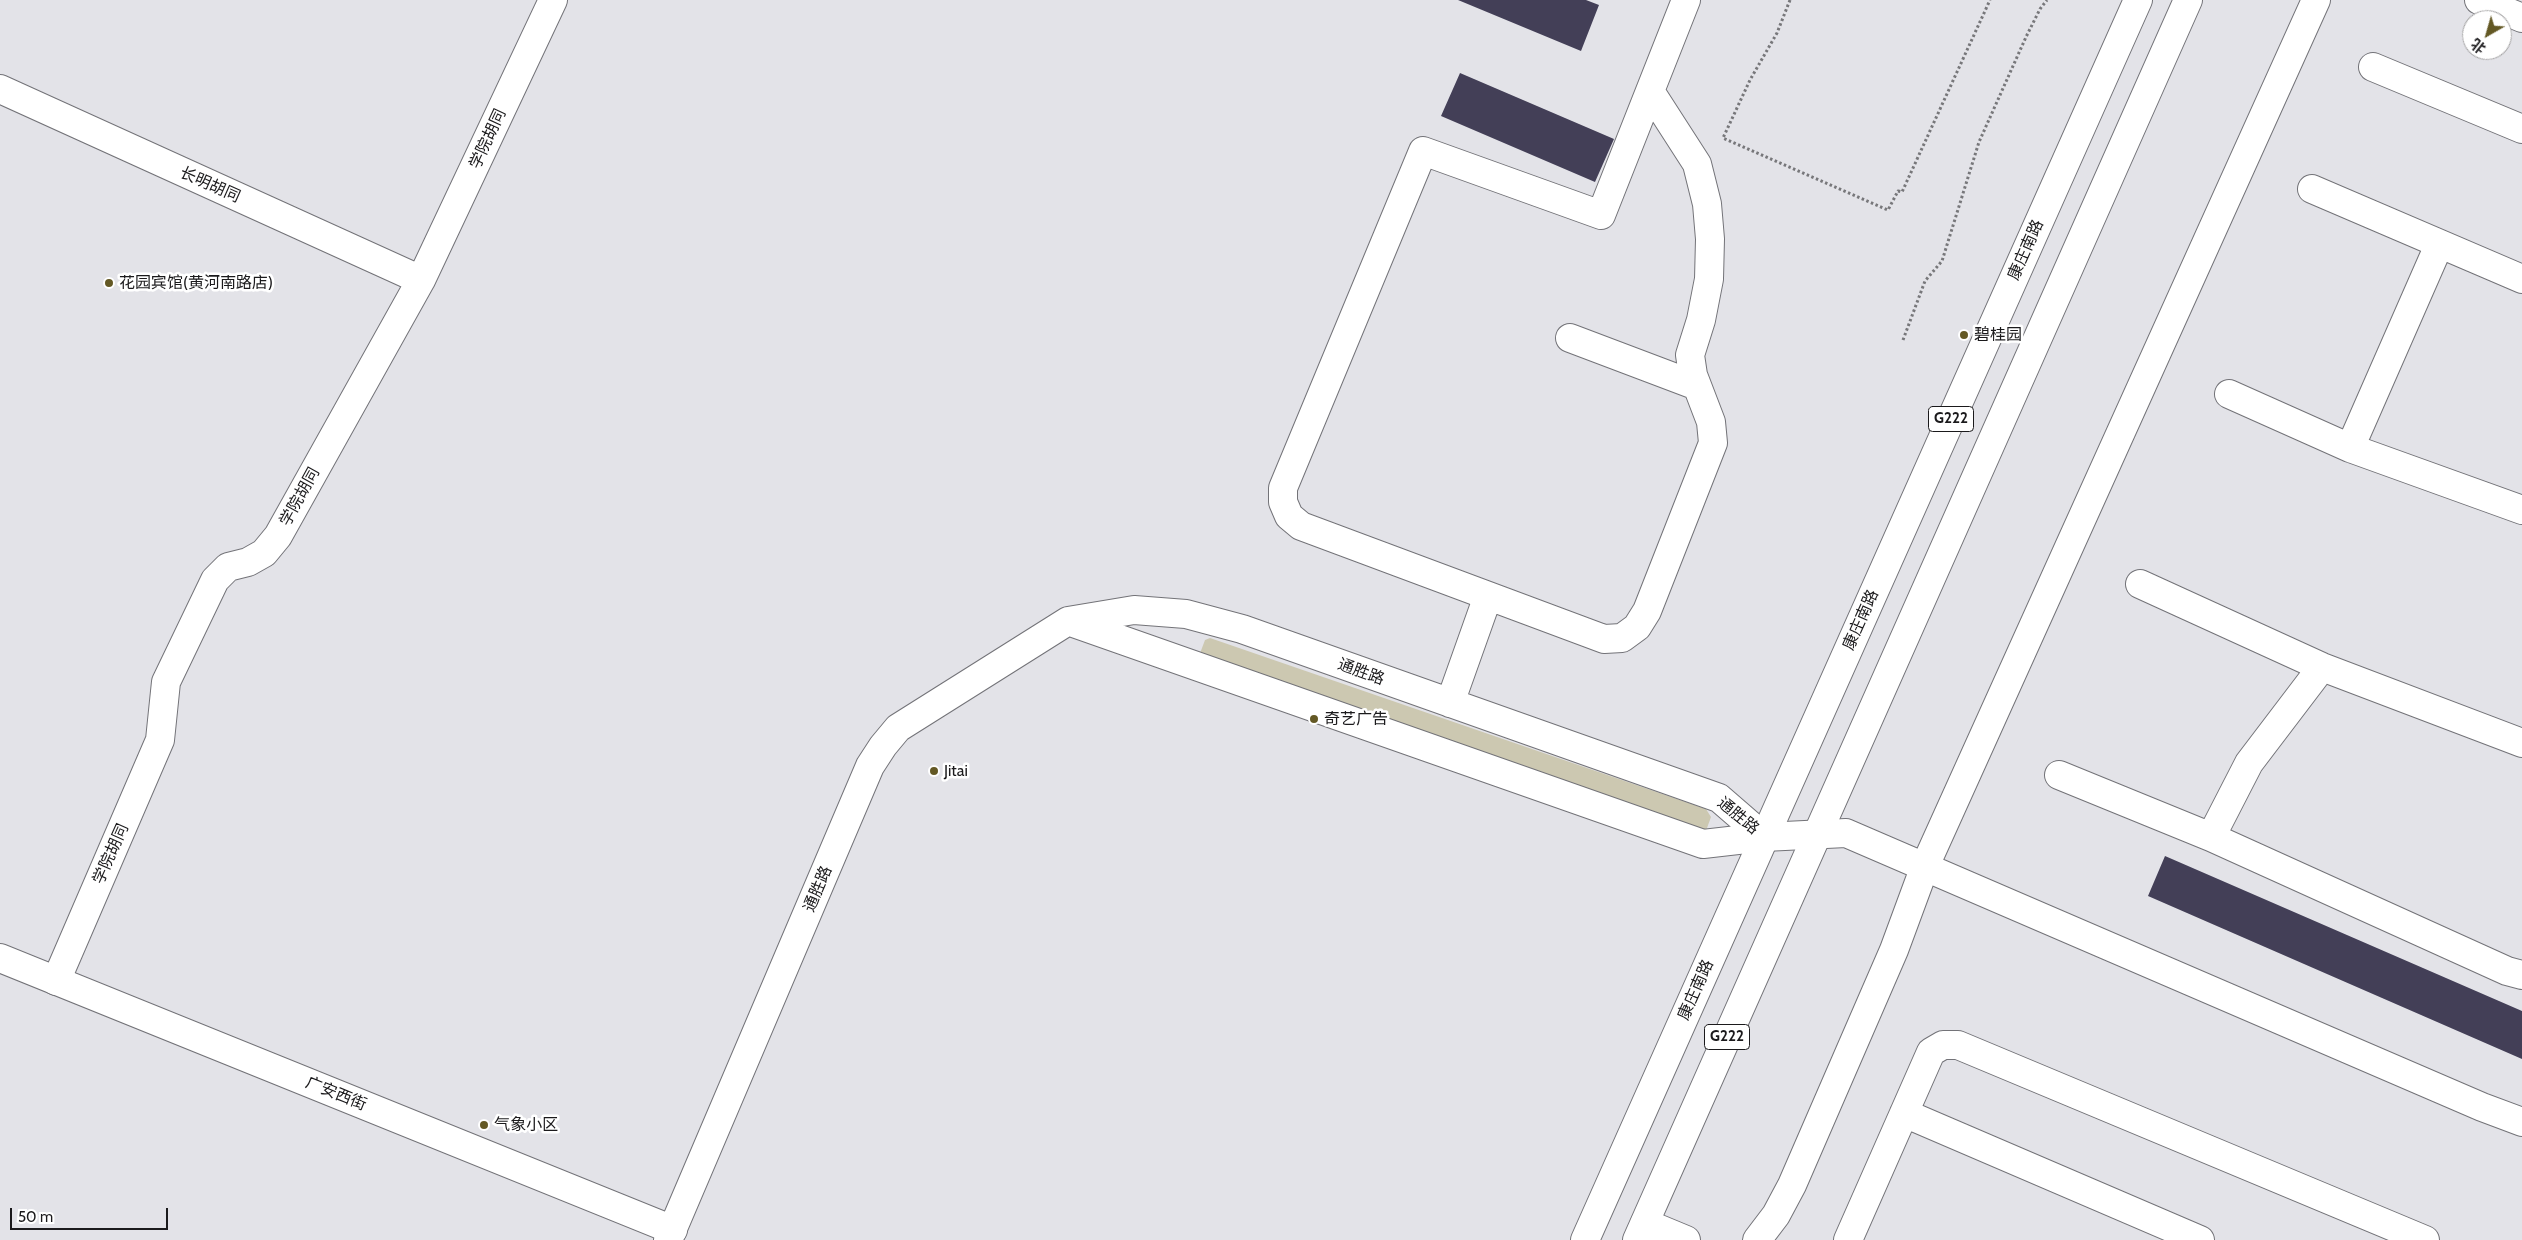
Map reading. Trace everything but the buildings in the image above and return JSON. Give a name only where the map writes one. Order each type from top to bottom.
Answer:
[{"type":"main road","name":"学院胡同","points":[[56,981],[160,740],[166,682],[215,580],[228,567],[248,562],[264,553],[278,536],[421,280],[553,0]]},
{"type":"main road","points":[[1650,91],[1696,164],[1707,204],[1710,239],[1708,279],[1701,320],[1690,355],[1693,375],[1711,422],[1713,443],[1647,611],[1637,626],[1622,638],[1604,639],[1301,526],[1289,516],[1283,502],[1283,488],[1423,151],[1601,215],[1650,91],[1686,0]]},
{"type":"main road","name":"康庄南路","points":[[1585,1240],[2138,0]]},
{"type":"main road","name":"G222","points":[[1641,1231],[2188,0]]},
{"type":"main road","points":[[1757,1240],[1776,1216],[1792,1185],[1894,950],[1925,866],[2316,0]]},
{"type":"main road","points":[[2479,0],[2522,18]]},
{"type":"main road","points":[[2373,67],[2522,129]]},
{"type":"main road","name":"长明胡同","points":[[0,90],[421,280]]},
{"type":"main road","points":[[2312,189],[2522,279]]},
{"type":"main road","points":[[2350,448],[2439,245]]},
{"type":"main road","points":[[1570,338],[1698,386]]},
{"type":"main road","points":[[2229,394],[2350,448],[2522,510]]},
{"type":"main road","points":[[2140,584],[2322,667],[2522,743]]},
{"type":"main road","points":[[1450,703],[1488,596]]},
{"type":"main road","name":"通胜路","points":[[671,1235],[870,766],[879,752],[898,728],[1068,620],[1134,610],[1186,614],[1242,629],[1719,798],[1764,838]]},
{"type":"main road","name":"通胜路","points":[[1068,620],[1703,844],[1764,838]]},
{"type":"main road","points":[[2211,838],[2249,763],[2322,667]]},
{"type":"main road","points":[[2059,775],[2211,838],[2507,971],[2522,975]]},
{"type":"main road","points":[[1764,838],[1846,833],[2482,1107],[2522,1122]]},
{"type":"main road","name":"广安西街","points":[[0,958],[671,1235]]},
{"type":"main road","points":[[1848,1240],[1931,1052],[1943,1045],[1958,1045],[2424,1240]]},
{"type":"main road","points":[[1904,1113],[2200,1240]]},
{"type":"main road","points":[[1641,1231],[1686,1240]]},
{"type":"path","points":[[1790,0],[1777,33],[1750,80],[1723,138],[1888,210],[1898,191],[1902,192],[1990,0]]},
{"type":"path","points":[[1903,340],[1925,281],[1942,261],[1978,142],[2026,37],[2040,9],[2047,0]]},
{"type":"shaded area","points":[[1210,638],[1706,809],[1711,817],[1707,828],[1704,831],[1199,656],[1205,640]]},
{"type":"place","name":"花园宾馆(黄河南路店)","points":[[109,283]]},
{"type":"place","name":"碧桂园","points":[[1964,335]]},
{"type":"place","name":"奇艺广告","points":[[1314,719]]},
{"type":"place","name":"Jitai","points":[[934,771]]},
{"type":"place","name":"气象小区","points":[[484,1125]]}]
